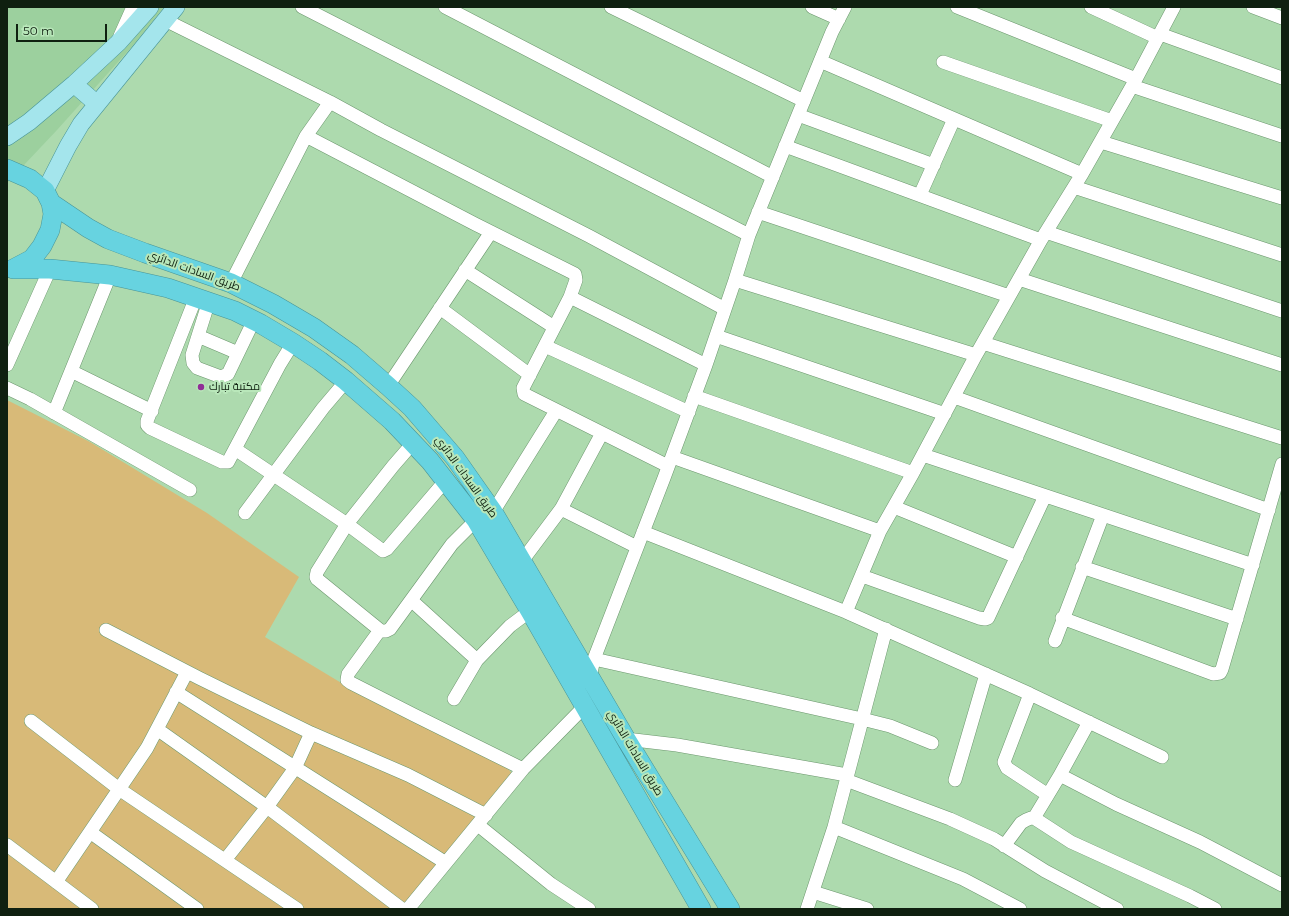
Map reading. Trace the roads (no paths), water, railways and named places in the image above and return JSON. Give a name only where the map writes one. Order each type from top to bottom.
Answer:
[{"type":"highway","name":"طريق السادات الدائري","points":[[7,170],[30,179],[48,197],[88,228],[108,239],[231,283],[273,304],[314,328],[352,355],[388,386],[434,432],[455,458],[493,512],[522,561],[592,668],[626,739],[730,909]]},
{"type":"highway","points":[[10,270],[32,259],[42,246],[50,230],[53,214],[48,197]]},
{"type":"highway","points":[[140,281],[135,278],[131,268],[136,258],[145,253]]},
{"type":"highway","name":"طريق السادات الدائري","points":[[10,270],[50,269],[110,275],[168,288],[235,311],[254,320],[293,343],[346,381],[392,421],[414,443],[446,480],[476,520],[530,610],[700,909]]},
{"type":"highway","points":[[686,882],[698,885],[705,880],[707,872]]},
{"type":"main road","points":[[7,137],[29,122],[74,84],[118,42],[150,7]]},
{"type":"main road","points":[[48,197],[68,146],[97,104],[176,7]]},
{"type":"main road","points":[[74,84],[97,104]]},
{"type":"street","points":[[118,42],[133,7]]},
{"type":"street","points":[[302,7],[749,235]]},
{"type":"street","points":[[445,7],[773,176]]},
{"type":"street","points":[[612,7],[804,101]]},
{"type":"street","points":[[812,7],[839,20]]},
{"type":"street","points":[[845,7],[820,61],[749,235],[706,365],[592,668],[862,719],[890,726],[932,742]]},
{"type":"street","points":[[956,7],[1134,83],[1282,136]]},
{"type":"street","points":[[1091,7],[1159,36],[1282,78]]},
{"type":"street","points":[[846,612],[880,531],[923,455],[976,355],[1134,83],[1174,7]]},
{"type":"street","points":[[1253,7],[1282,18]]},
{"type":"street","points":[[165,20],[330,102],[381,130],[589,236],[725,309]]},
{"type":"street","points":[[820,61],[1082,174]]},
{"type":"street","points":[[943,62],[1112,121]]},
{"type":"street","points":[[231,283],[306,136],[330,102]]},
{"type":"street","points":[[798,115],[934,164]]},
{"type":"street","points":[[920,195],[954,119]]},
{"type":"street","points":[[306,136],[575,274],[576,280],[570,297],[523,388],[524,394],[602,433],[670,462],[880,531]]},
{"type":"street","points":[[1100,142],[1282,198]]},
{"type":"street","points":[[785,146],[920,195],[1044,236],[1282,311]]},
{"type":"street","points":[[1074,187],[1282,255]]},
{"type":"street","points":[[758,212],[1010,296]]},
{"type":"street","points":[[388,386],[491,232]]},
{"type":"street","points":[[7,365],[50,269]]},
{"type":"street","points":[[465,270],[554,327]]},
{"type":"street","points":[[54,413],[110,275]]},
{"type":"street","points":[[1019,279],[1282,366]]},
{"type":"street","points":[[735,280],[976,355]]},
{"type":"street","points":[[570,297],[706,365]]},
{"type":"street","points":[[202,299],[198,336],[192,355],[193,362],[197,368],[224,377],[229,372],[254,320]]},
{"type":"street","points":[[202,299],[147,421],[148,427],[222,462],[228,462],[280,364],[293,343]]},
{"type":"street","points":[[440,308],[530,375]]},
{"type":"street","points":[[198,336],[238,353]]},
{"type":"street","points":[[716,336],[945,414]]},
{"type":"street","points":[[983,343],[1282,438]]},
{"type":"street","points":[[544,346],[688,412]]},
{"type":"street","points":[[71,371],[152,411]]},
{"type":"street","points":[[245,513],[323,408],[346,381]]},
{"type":"street","points":[[7,388],[190,490]]},
{"type":"street","points":[[694,396],[913,473]]},
{"type":"street","points":[[954,397],[1269,510]]},
{"type":"street","points":[[493,512],[556,411]]},
{"type":"street","points":[[522,561],[561,509],[602,433]]},
{"type":"street","points":[[414,443],[393,466],[347,524],[316,572],[316,577],[380,630],[384,631],[390,629],[452,544],[476,520]]},
{"type":"street","points":[[236,449],[347,524],[383,551],[387,549],[446,480]]},
{"type":"street","points":[[923,455],[1253,565]]},
{"type":"street","points":[[1062,618],[1217,674],[1220,672],[1282,464]]},
{"type":"street","points":[[862,576],[985,619],[990,616],[1045,496]]},
{"type":"street","points":[[894,507],[1017,557]]},
{"type":"street","points":[[561,509],[637,547]]},
{"type":"street","points":[[1055,641],[1062,618],[1103,515]]},
{"type":"street","points":[[643,532],[886,629],[1030,694],[1162,757]]},
{"type":"street","points":[[1082,567],[1237,619]]},
{"type":"street","points":[[412,600],[477,660]]},
{"type":"street","points":[[454,699],[477,660],[510,626],[530,610]]},
{"type":"street","points":[[807,909],[834,827],[886,629]]},
{"type":"street","points":[[106,630],[311,733],[408,775],[482,820],[551,884],[589,909]]},
{"type":"street","points":[[380,630],[348,674],[347,680],[523,769]]},
{"type":"street","points":[[56,882],[147,748],[187,672]]},
{"type":"street","points":[[955,780],[986,674]]},
{"type":"street","points":[[176,692],[446,863]]},
{"type":"street","points":[[1030,694],[1004,762],[1007,768],[1048,795]]},
{"type":"street","points":[[408,909],[523,769],[585,706]]},
{"type":"street","points":[[31,721],[119,788],[297,909]]},
{"type":"street","points":[[1004,846],[1021,824],[1026,820],[1034,818],[1060,776],[1089,722]]},
{"type":"street","points":[[157,729],[267,807],[402,909]]},
{"type":"street","points":[[225,860],[267,807],[295,768],[311,733]]},
{"type":"street","points":[[626,739],[677,745],[847,778],[950,819],[994,839],[1045,871],[1117,909]]},
{"type":"street","points":[[1060,776],[1116,804],[1200,842],[1282,885]]},
{"type":"street","points":[[1034,818],[1071,842],[1190,896],[1215,909]]},
{"type":"street","points":[[834,827],[963,879],[1020,909]]},
{"type":"street","points":[[90,832],[197,909]]},
{"type":"street","points":[[7,845],[92,909]]},
{"type":"street","points":[[813,892],[867,909]]},
{"type":"place","name":"مكتبة تبارك","points":[[201,387]]}]
